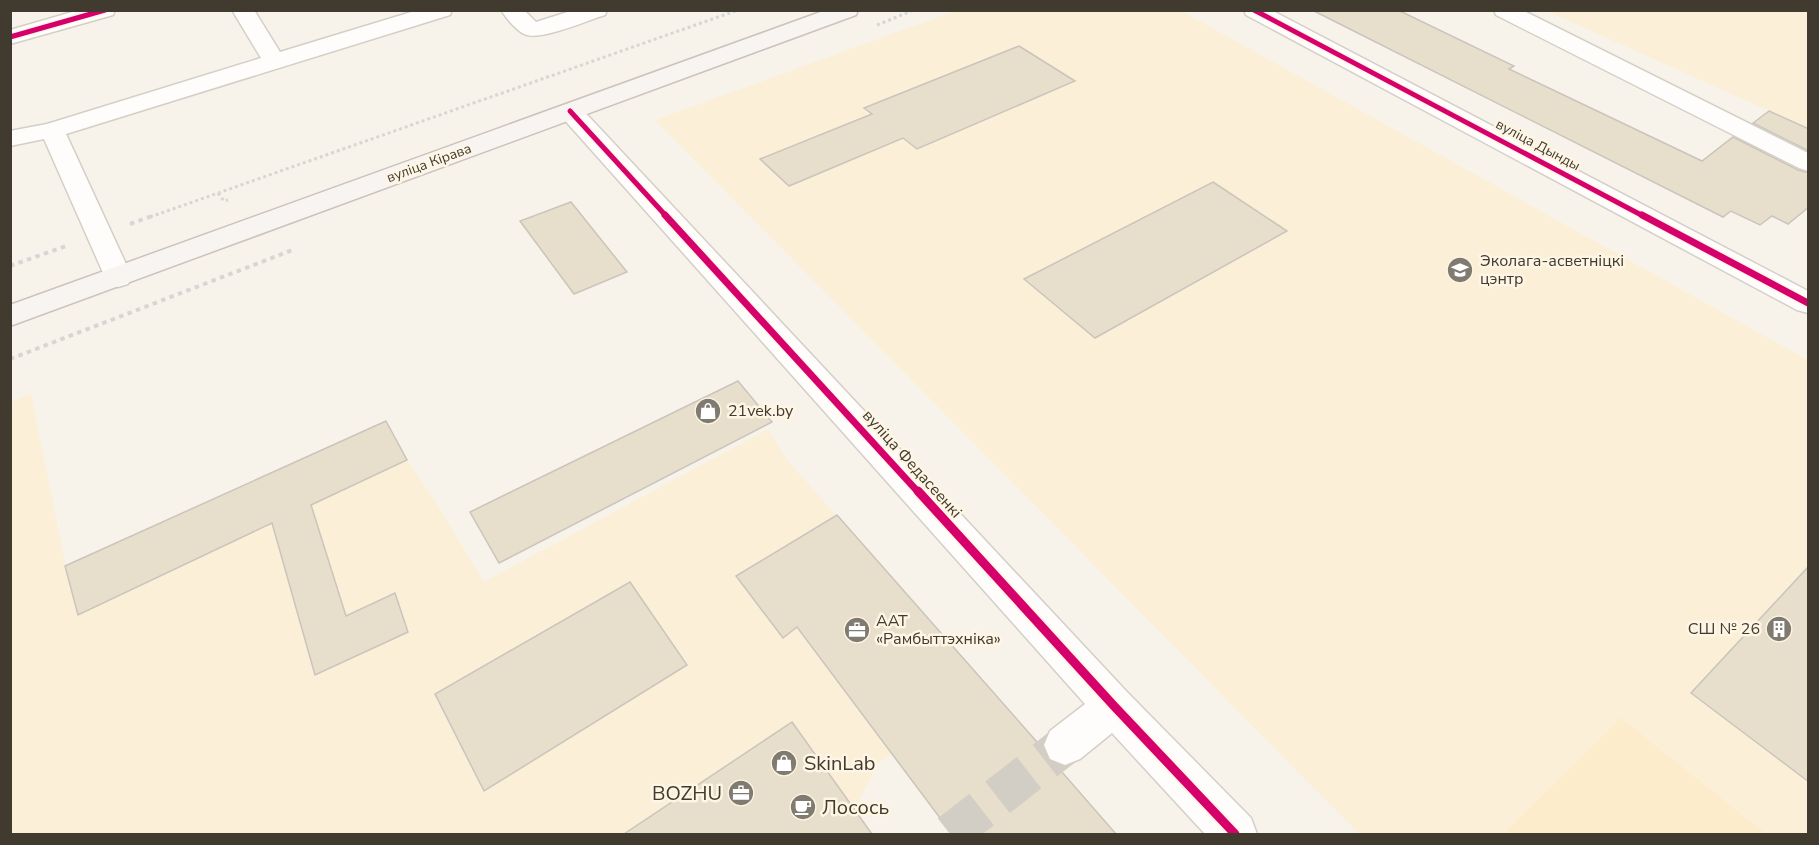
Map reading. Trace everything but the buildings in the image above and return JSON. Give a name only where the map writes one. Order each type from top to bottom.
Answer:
[{"type":"main road","name":"вуліца Кірава","points":[[10,316],[849,10]]},
{"type":"street","points":[[10,37],[105,10]]},
{"type":"street","points":[[243,10],[275,62]]},
{"type":"street","points":[[10,139],[52,129],[441,10]]},
{"type":"street","points":[[511,10],[531,29],[542,28],[597,10]]},
{"type":"street","name":"вуліца Дынды","points":[[1254,10],[1806,298]]},
{"type":"street","points":[[1504,10],[1809,163]]},
{"type":"street","name":"вуліца Федасеенкі","points":[[570,111],[593,133],[1114,706],[1235,834]]},
{"type":"street","points":[[52,129],[118,277]]},
{"type":"street","points":[[1065,745],[1114,706]]},
{"type":"path","points":[[10,266],[738,10]]},
{"type":"path","points":[[868,28],[914,10]]},
{"type":"path","points":[[333,152],[340,161]]},
{"type":"path","points":[[218,193],[224,201]]},
{"type":"shaded area","points":[[955,11],[1182,11],[1808,360],[1808,834],[1359,834],[655,120]]},
{"type":"shaded area","points":[[1547,11],[1808,11],[1808,128],[1769,111]]},
{"type":"shaded area","points":[[31,394],[66,566],[386,421],[407,460],[436,502],[484,582],[768,429],[785,457],[985,685],[878,763],[855,810],[872,834],[11,834],[10,402]]},
{"type":"shaded area","points":[[1621,718],[1766,834],[1510,834],[1506,831]]},
{"type":"tunnel","points":[[950,834],[1065,745]]},
{"type":"cycle path","points":[[10,37],[105,10]]},
{"type":"cycle path","points":[[1254,10],[1808,303]]},
{"type":"cycle path","points":[[570,111],[1114,706],[1235,834]]},
{"type":"place","name":"Эколага-асветніцкі цэнтр","points":[[1460,270]]},
{"type":"place","name":"21vek.by","points":[[708,411]]},
{"type":"place","name":"СШ № 26","points":[[1779,629]]},
{"type":"place","name":"ААТ «Рамбыттэхніка»","points":[[857,630]]},
{"type":"place","name":"SkinLab","points":[[784,763]]},
{"type":"place","name":"BOZHU","points":[[741,793]]},
{"type":"place","name":"Лосось","points":[[803,807]]}]
